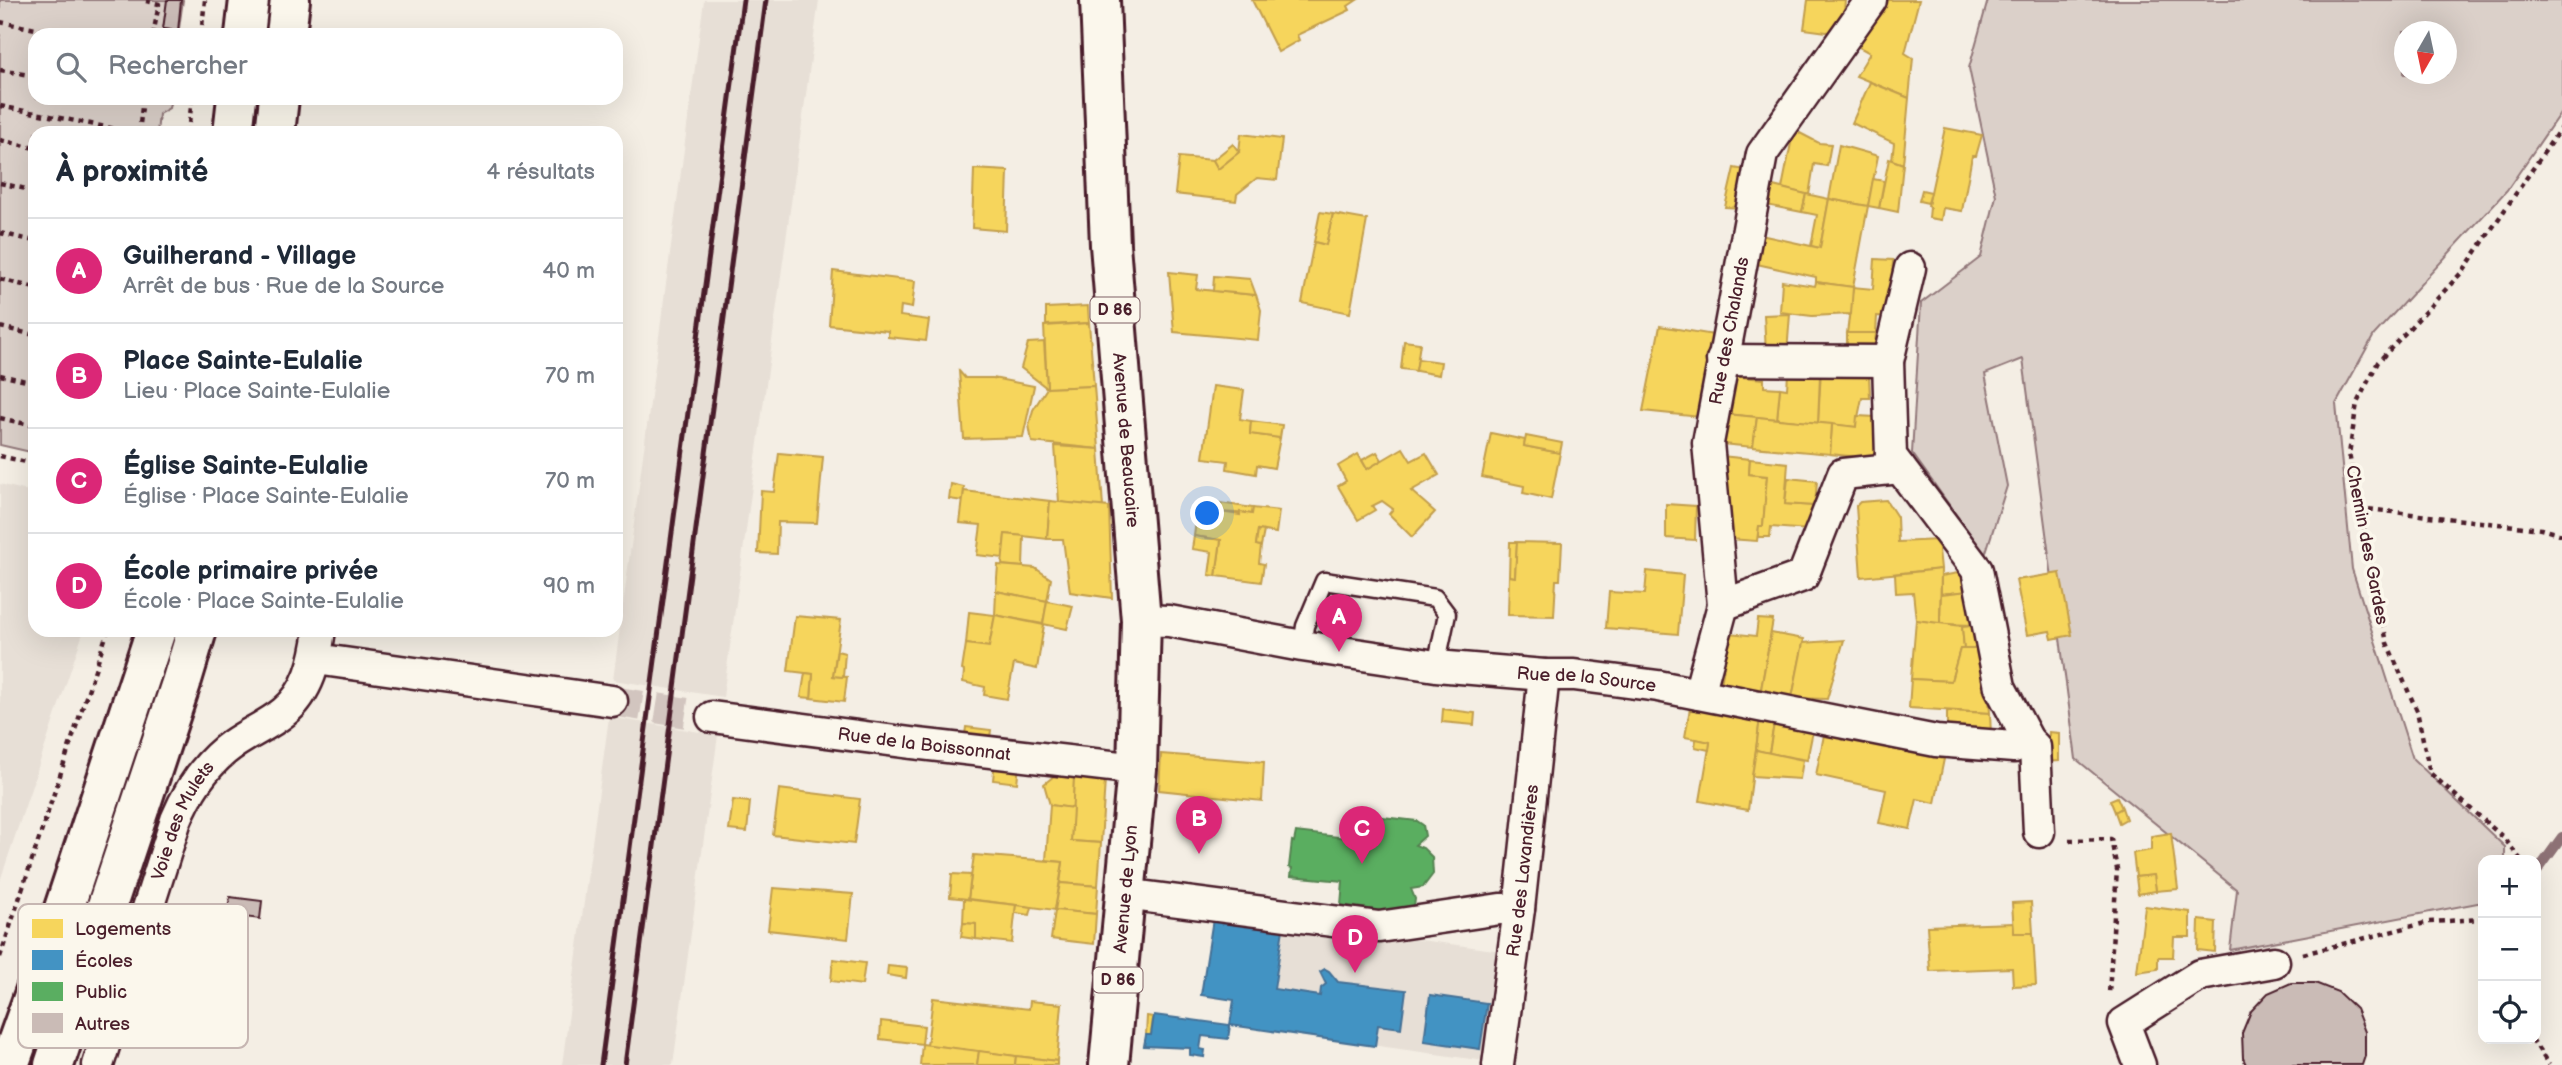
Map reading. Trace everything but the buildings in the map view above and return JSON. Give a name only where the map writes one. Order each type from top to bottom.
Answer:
[{"type":"main road","points":[[246,28],[249,0]]},
{"type":"main road","points":[[287,28],[290,0]]},
{"type":"main road","name":"Avenue de Beaucaire","points":[[1100,0],[1110,245],[1140,620],[1135,783]]},
{"type":"main road","points":[[234,126],[236,105]]},
{"type":"main road","points":[[276,126],[278,105]]},
{"type":"main road","points":[[65,904],[154,637]]},
{"type":"main road","points":[[108,904],[195,637]]},
{"type":"main road","name":"Avenue de Lyon","points":[[1109,1065],[1135,783]]},
{"type":"main road","points":[[9,1065],[18,1040]]},
{"type":"main road","points":[[54,1065],[60,1048]]},
{"type":"street","name":"Rue des Chalands","points":[[1699,694],[1723,605],[1708,443],[1762,154],[1871,0]]},
{"type":"street","points":[[1910,268],[1888,360],[1891,456],[1977,570],[2000,687],[2028,740],[2035,747],[2039,832]]},
{"type":"street","points":[[1722,360],[1888,360]]},
{"type":"street","points":[[1723,605],[1803,576],[1843,474],[1900,468]]},
{"type":"street","name":"Rue de la Source","points":[[1140,620],[1169,621],[1302,646],[1436,666],[1588,677],[1657,686],[1936,741],[2014,747],[2028,740]]},
{"type":"street","points":[[318,645],[612,701]]},
{"type":"street","name":"Voie des Mulets","points":[[149,904],[186,796],[202,773],[226,749],[285,711],[306,685],[318,645]]},
{"type":"street","name":"Rue des Lavandières","points":[[1499,1065],[1544,675]]},
{"type":"street","name":"Rue de la Boissonnat","points":[[712,717],[911,743],[1135,783]]},
{"type":"street","points":[[1125,894],[1379,927],[1500,909],[1519,909]]},
{"type":"street","points":[[2140,1065],[2124,1023],[2200,975],[2274,962]]},
{"type":"street","name":"Voie des Mulets","points":[[98,1065],[103,1048]]},
{"type":"lane","points":[[1302,646],[1305,626],[1324,581],[1436,598],[1447,614],[1436,666]]},
{"type":"path","points":[[144,0],[159,4],[154,28]]},
{"type":"path","points":[[202,28],[205,0]]},
{"type":"path","points":[[0,22],[31,28]]},
{"type":"path","points":[[0,70],[28,75]]},
{"type":"path","points":[[138,126],[142,105]]},
{"type":"path","points":[[189,126],[191,105]]},
{"type":"path","points":[[0,106],[101,126]]},
{"type":"path","name":"Chemin des Gardes","points":[[2517,855],[2504,838],[2430,773],[2417,711],[2387,643],[2349,454],[2357,403],[2378,362],[2463,271],[2562,126]]},
{"type":"path","points":[[0,140],[28,146]]},
{"type":"path","points":[[0,183],[28,189]]},
{"type":"path","points":[[0,233],[28,239]]},
{"type":"path","points":[[0,279],[28,286]]},
{"type":"path","points":[[0,327],[28,333]]},
{"type":"path","points":[[0,375],[28,381]]},
{"type":"path","points":[[0,418],[28,424]]},
{"type":"path","points":[[0,456],[28,462]]},
{"type":"path","points":[[2359,508],[2541,529],[2562,535]]},
{"type":"path","points":[[0,957],[106,637]]},
{"type":"path","points":[[2039,832],[2052,841],[2111,839],[2118,869],[2109,994],[2124,1023]]},
{"type":"path","points":[[2274,962],[2429,922],[2478,919]]},
{"type":"path","points":[[2535,1044],[2549,1065]]},
{"type":"shaded area","points":[[0,0],[183,0],[179,28],[28,28],[28,105],[170,105],[159,114],[158,126],[28,126],[28,451],[0,445]]},
{"type":"shaded area","points":[[704,0],[819,0],[723,697],[613,680],[619,637],[623,637],[623,605]]},
{"type":"shaded area","points":[[1988,0],[2562,0],[2562,110],[2507,190],[2374,335],[2336,404],[2352,569],[2413,759],[2505,847],[2505,855],[2478,855],[2478,903],[2230,950],[2237,890],[2076,759],[2023,359],[1985,374],[2007,486],[1985,555],[1912,453],[1921,303],[1981,257],[1996,196],[1969,68]]},
{"type":"shaded area","points":[[0,484],[28,491],[28,637],[82,637],[0,881]]},
{"type":"shaded area","points":[[609,717],[718,735],[673,1065],[562,1065]]},
{"type":"shaded area","points":[[1214,912],[1509,952],[1492,1062],[1230,1025],[1234,1000],[1201,995]]},
{"type":"waterway","points":[[2541,866],[2562,837]]},
{"type":"tunnel","points":[[612,701],[712,717]]},
{"type":"railway","points":[[601,1065],[743,0]]},
{"type":"railway","points":[[625,1065],[766,0]]},
{"type":"place","name":"Guilherand - Village","points":[[1339,652]]},
{"type":"place","name":"Place Sainte-Eulalie","points":[[1199,854]]},
{"type":"place","name":"Église Sainte-Eulalie","points":[[1362,864]]},
{"type":"place","name":"École primaire privée","points":[[1355,973]]}]
